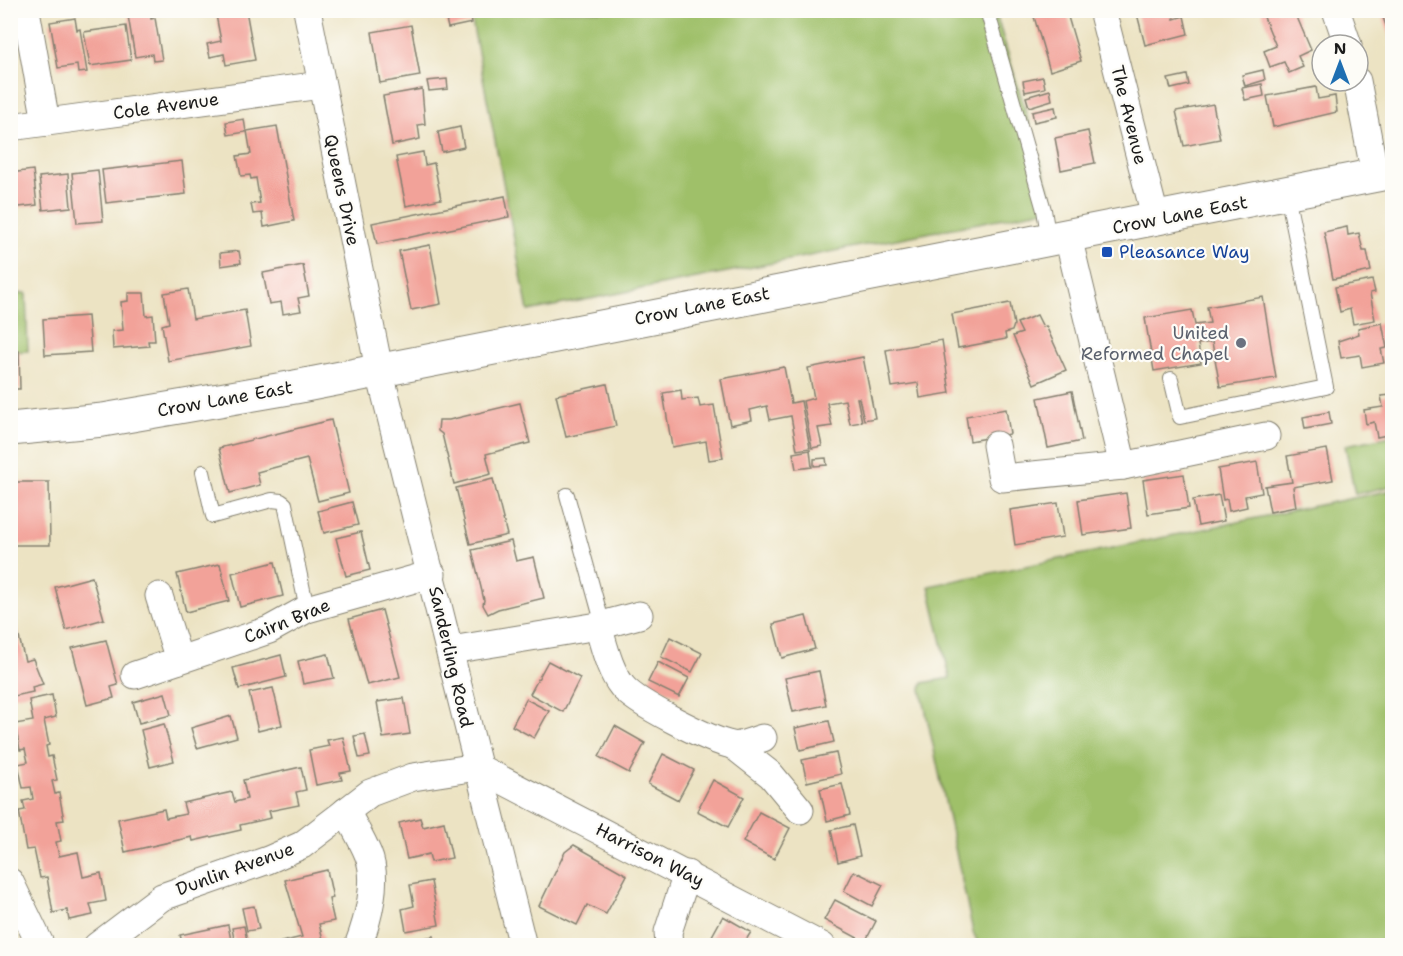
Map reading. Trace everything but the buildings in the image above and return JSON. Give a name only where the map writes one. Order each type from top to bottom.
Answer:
[{"type":"main road","name":"Crow Lane East","points":[[10,429],[57,426],[166,410],[1388,174]]},
{"type":"street","points":[[26,10],[46,122]]},
{"type":"street","name":"Queens Drive","points":[[307,10],[379,369]]},
{"type":"street","name":"The Avenue","points":[[1102,10],[1156,220]]},
{"type":"street","points":[[1336,10],[1344,33]]},
{"type":"street","name":"Cole Avenue","points":[[10,127],[321,85]]},
{"type":"street","points":[[1361,93],[1388,174]]},
{"type":"street","points":[[1058,239],[1123,466]]},
{"type":"street","name":"Sanderling Road","points":[[379,369],[523,945]]},
{"type":"street","points":[[996,446],[1002,478],[1123,466],[1266,436]]},
{"type":"street","name":"Cairn Brae","points":[[135,675],[269,630],[307,609],[432,574]]},
{"type":"street","points":[[159,596],[179,660]]},
{"type":"street","points":[[451,650],[601,625],[639,615]]},
{"type":"street","points":[[601,625],[622,687],[638,699],[706,736],[734,746],[771,775],[800,810]]},
{"type":"street","points":[[734,746],[763,738]]},
{"type":"street","name":"Dunlin Avenue","points":[[99,945],[162,897],[268,860],[302,845],[370,793],[413,777],[477,767]]},
{"type":"street","name":"Harrison Way","points":[[477,767],[822,945]]},
{"type":"street","points":[[346,812],[369,855],[372,875],[367,924],[358,945]]},
{"type":"street","points":[[669,945],[668,932],[687,874]]},
{"type":"street","points":[[10,882],[40,945]]},
{"type":"lane","points":[[987,10],[1044,210],[1058,239]]},
{"type":"lane","points":[[1171,379],[1180,417],[1326,387],[1287,194]]},
{"type":"lane","points":[[203,472],[213,516],[272,500],[285,504],[307,609]]},
{"type":"lane","points":[[567,495],[601,625]]},
{"type":"green space","points":[[470,11],[995,11],[1055,208],[528,311]]},
{"type":"green space","points":[[26,293],[28,351],[11,352],[10,294]]},
{"type":"green space","points":[[1392,436],[1392,486],[1355,494],[1345,445]]},
{"type":"green space","points":[[1392,490],[1392,939],[1353,946],[979,945],[973,932],[921,689],[923,683],[950,678],[929,586]]},
{"type":"place","name":"Pleasance Way","points":[[1107,252]]},
{"type":"place","name":"United Reformed Chapel","points":[[1241,343]]}]
